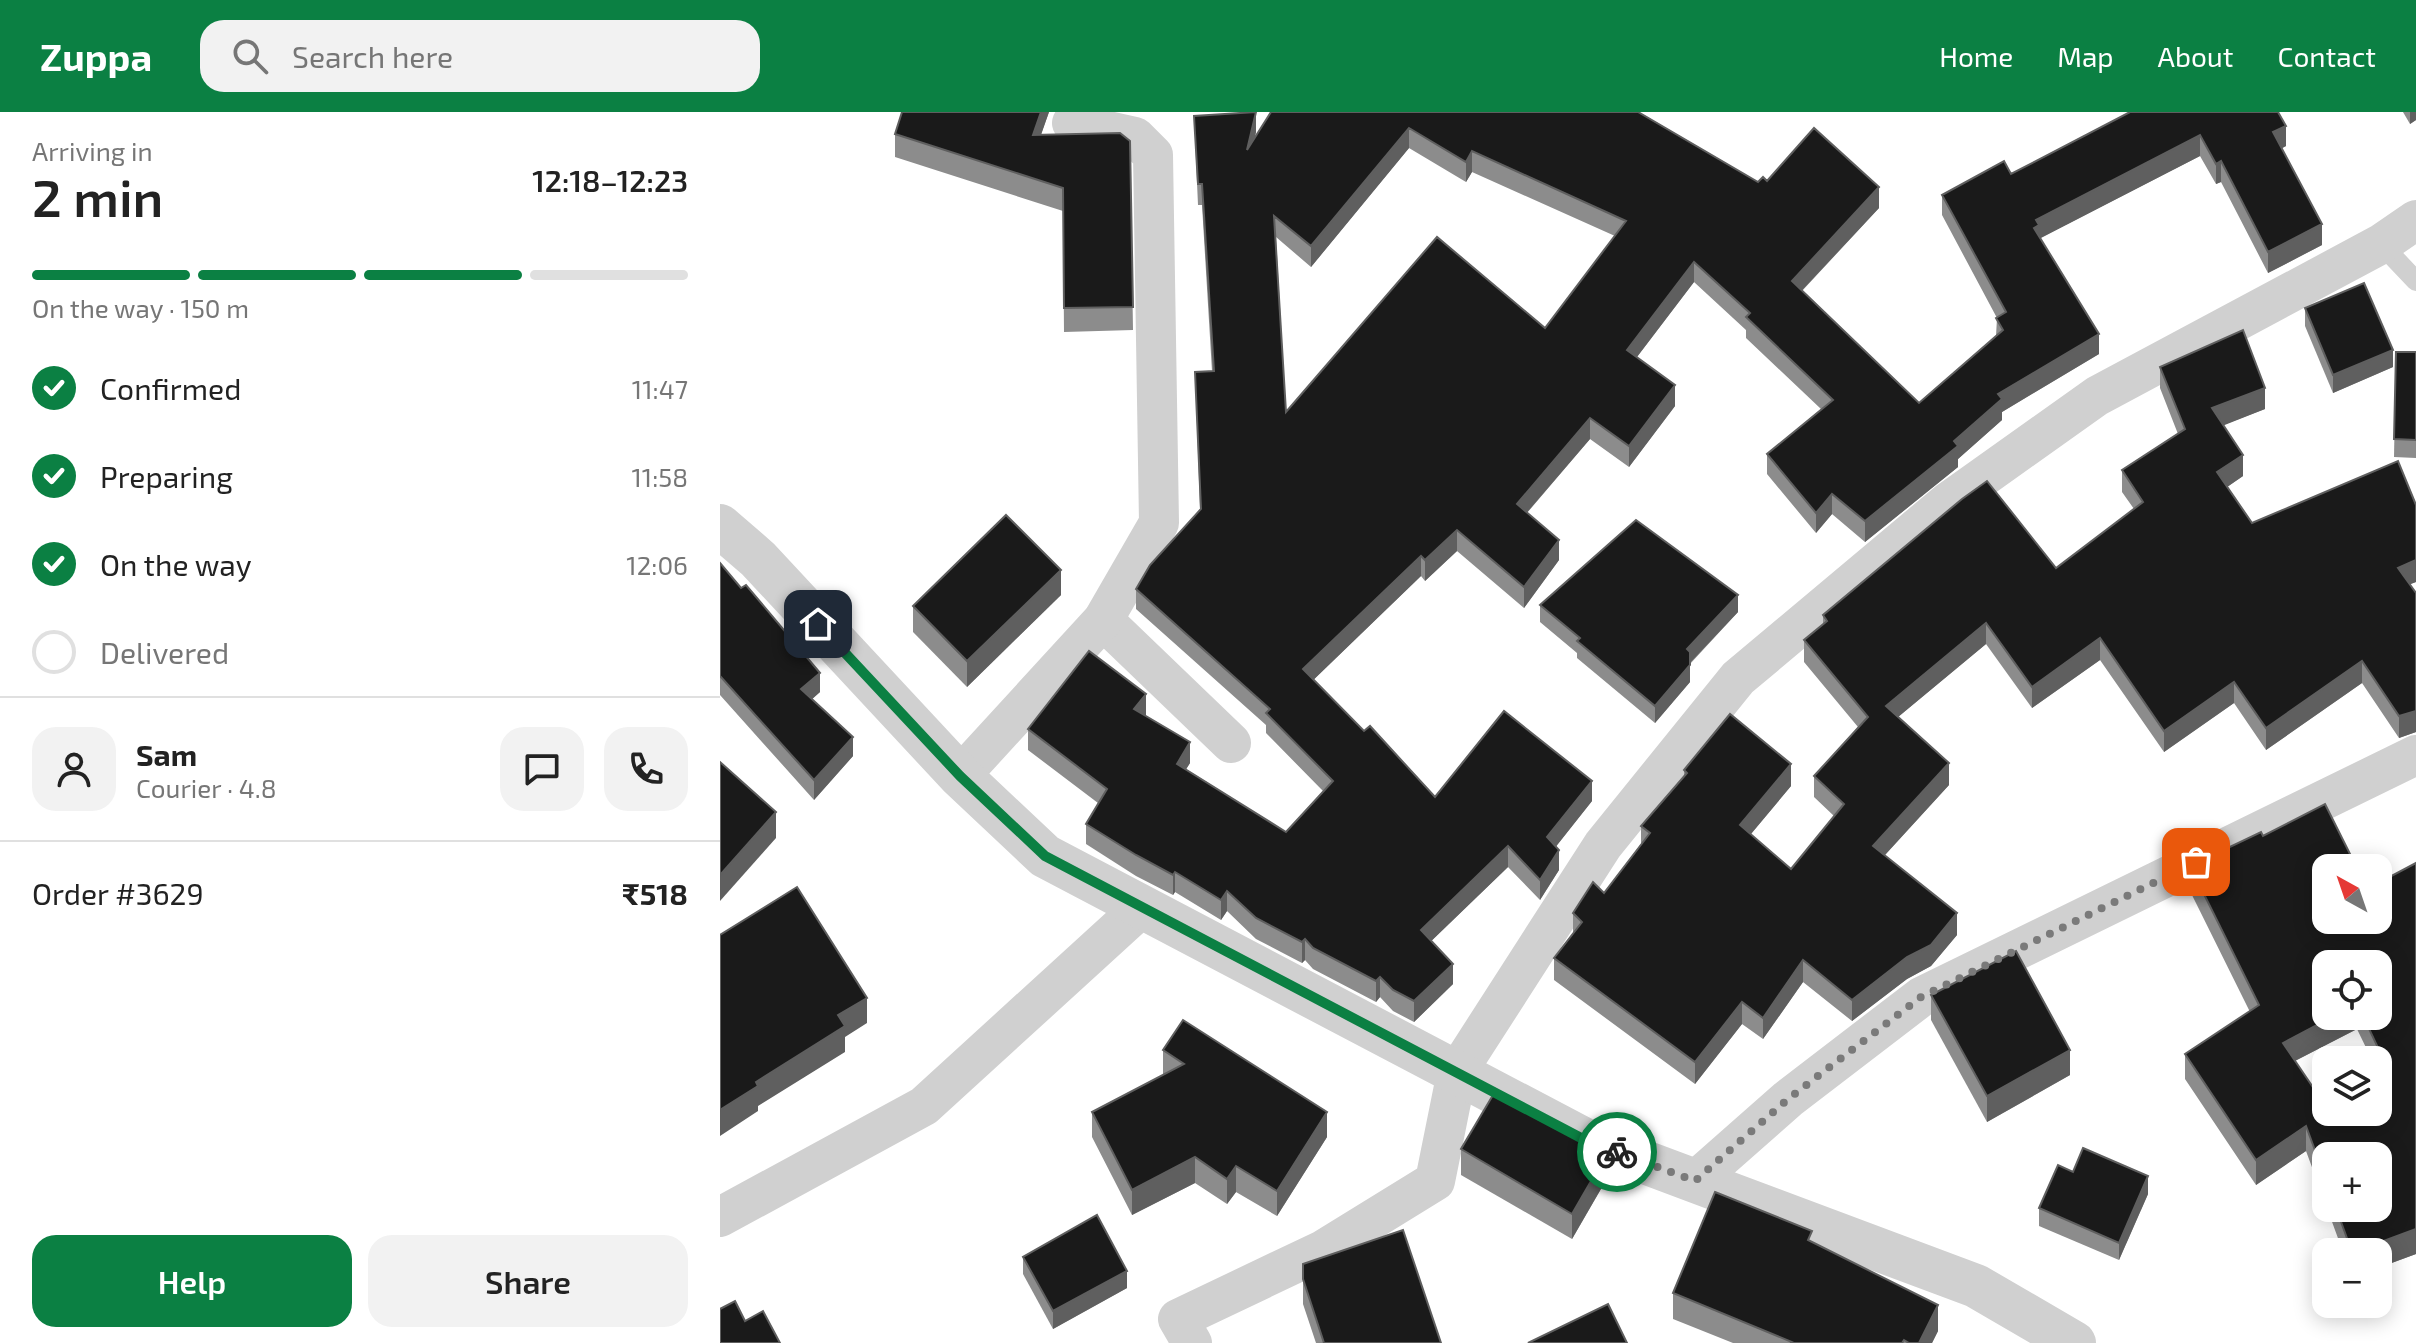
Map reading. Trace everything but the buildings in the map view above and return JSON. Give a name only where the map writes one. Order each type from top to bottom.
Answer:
[{"type":"street","points":[[960,776],[1103,620],[1159,523],[1153,155],[1135,137],[1072,123]]},
{"type":"street","points":[[1192,1343],[1178,1319],[1323,1250],[1435,1181],[1457,1072],[1603,845],[1738,678],[1948,502],[2097,396],[2381,244],[2416,220]]},
{"type":"street","points":[[720,526],[758,559],[960,776],[1045,856],[1583,1139],[1976,1286],[2074,1343]]},
{"type":"street","points":[[1103,620],[1231,743]]},
{"type":"street","points":[[1695,1181],[1788,1099],[1921,997],[2416,755]]},
{"type":"street","points":[[720,1217],[924,1106],[1142,907]]},
{"type":"lane","points":[[2381,244],[2416,281]]},
{"type":"way so far","points":[[1617,1152],[1695,1181],[1788,1099],[1921,997],[2196,862]]},
{"type":"route","points":[[818,624],[960,776],[1045,856],[1583,1139],[1617,1152]]}]
